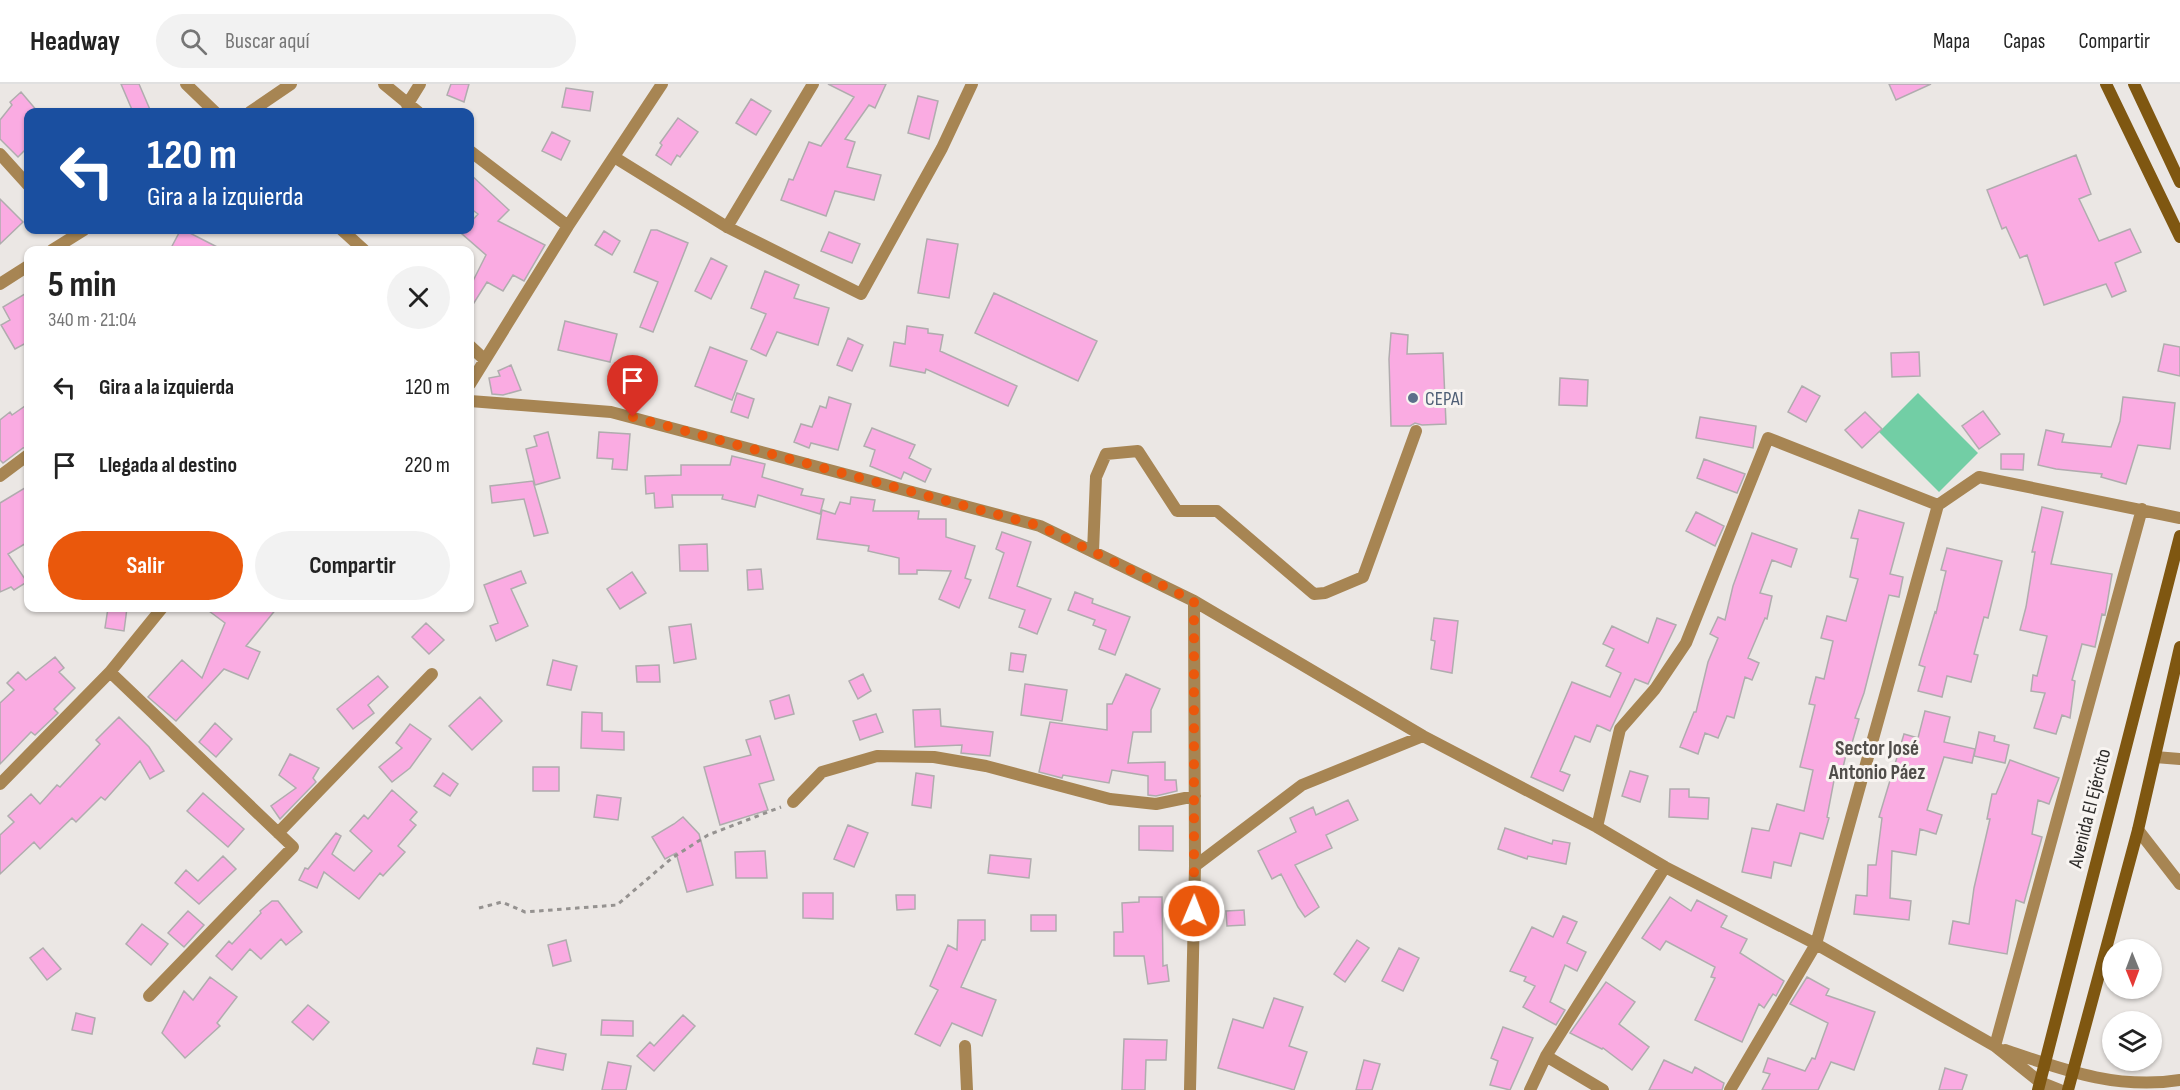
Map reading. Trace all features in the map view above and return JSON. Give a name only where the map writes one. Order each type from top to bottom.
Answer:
[{"type":"street","points":[[186,84],[211,108]]},
{"type":"street","points":[[256,108],[291,84]]},
{"type":"street","points":[[384,84],[412,108]]},
{"type":"street","points":[[413,108],[420,84]]},
{"type":"street","points":[[474,378],[568,226],[662,84]]},
{"type":"street","points":[[727,227],[813,84]]},
{"type":"street","points":[[614,157],[727,227],[861,294],[942,148],[972,84]]},
{"type":"street","points":[[2106,84],[2180,237]]},
{"type":"street","points":[[2134,84],[2180,182]]},
{"type":"street","points":[[0,154],[24,181]]},
{"type":"street","points":[[474,155],[568,226]]},
{"type":"street","points":[[57,246],[73,234]]},
{"type":"street","points":[[346,234],[360,246]]},
{"type":"street","points":[[0,284],[24,269]]},
{"type":"street","points":[[474,350],[485,360]]},
{"type":"street","points":[[474,401],[611,412],[1040,526],[1194,601],[1423,736],[1597,827],[1665,867],[1816,944],[1995,1046],[2074,1074],[2117,1084],[2180,1080]]},
{"type":"street","points":[[1093,552],[1096,477],[1106,454],[1138,451],[1177,511],[1217,511],[1314,594],[1325,593],[1363,577],[1416,431]]},
{"type":"street","points":[[1597,827],[1620,729],[1655,689],[1686,643],[1768,438],[1938,505]]},
{"type":"street","points":[[0,476],[24,458]]},
{"type":"street","points":[[1730,1090],[1816,944],[1938,505],[1979,477],[2180,518]]},
{"type":"street","points":[[1995,1046],[2142,509]]},
{"type":"street","name":"Avenida El Ejército","points":[[2039,1086],[2180,536]]},
{"type":"street","points":[[1190,1090],[1195,866],[1194,601]]},
{"type":"street","points":[[0,784],[110,672],[159,612]]},
{"type":"street","points":[[2068,1090],[2138,830],[2180,647]]},
{"type":"street","points":[[110,672],[293,847],[148,996]]},
{"type":"street","points":[[278,833],[432,674]]},
{"type":"street","points":[[1195,866],[1302,785],[1423,736]]},
{"type":"street","points":[[793,802],[822,772],[877,756],[934,758],[986,766],[1110,799],[1156,804],[1195,796]]},
{"type":"street","points":[[2155,757],[2180,759]]},
{"type":"street","points":[[2138,830],[2180,884]]},
{"type":"street","points":[[1530,1090],[1546,1056],[1665,867]]},
{"type":"street","points":[[965,1046],[967,1090]]},
{"type":"street","points":[[1995,1046],[2039,1086],[2060,1090]]},
{"type":"street","points":[[1546,1056],[1603,1090]]},
{"type":"path","points":[[479,908],[502,902],[525,912],[617,904],[672,858],[708,835],[793,802]]},
{"type":"green space","points":[[1918,393],[1978,453],[1939,492],[1879,432]]},
{"type":"building","points":[[121,84],[139,84],[149,108],[131,108]]},
{"type":"building","points":[[451,84],[469,84],[464,102],[447,95]]},
{"type":"building","points":[[828,84],[886,84],[875,108],[869,105],[845,139],[855,142],[847,167],[881,175],[874,200],[835,191],[826,216],[781,200],[789,179],[793,180],[809,142],[821,146],[854,97]]},
{"type":"building","points":[[1889,84],[1931,84],[1896,100]]},
{"type":"building","points":[[566,88],[593,92],[590,111],[562,107]]},
{"type":"building","points":[[21,92],[35,108],[24,108],[24,151],[18,157],[0,139],[0,120],[12,105],[10,102]]},
{"type":"building","points":[[918,96],[938,101],[929,139],[908,133]]},
{"type":"building","points":[[751,99],[771,111],[756,135],[736,123]]},
{"type":"building","points":[[678,118],[698,132],[680,157],[677,155],[671,165],[656,155],[662,145],[660,143]]},
{"type":"building","points":[[552,132],[570,141],[561,160],[542,151]]},
{"type":"building","points":[[2076,155],[2091,194],[2079,199],[2099,241],[2130,229],[2141,252],[2115,263],[2126,291],[2112,297],[2106,284],[2044,305],[2027,255],[2020,258],[2006,227],[2002,229],[1987,190]]},
{"type":"building","points":[[474,178],[509,210],[498,221],[545,245],[524,281],[513,275],[503,291],[487,282],[474,303],[474,279],[486,255],[462,234],[474,234],[474,218],[478,214],[474,211]]},
{"type":"building","points":[[0,199],[23,222],[0,244]]},
{"type":"building","points":[[651,230],[657,230],[688,243],[653,332],[640,327],[658,282],[634,272]]},
{"type":"building","points":[[604,231],[620,241],[612,255],[595,245]]},
{"type":"building","points":[[829,232],[860,244],[852,263],[821,251]]},
{"type":"building","points":[[178,234],[192,234],[215,246],[172,246]]},
{"type":"building","points":[[927,239],[958,244],[949,298],[918,293]]},
{"type":"building","points":[[711,258],[727,266],[711,299],[695,291]]},
{"type":"building","points":[[765,271],[799,285],[794,298],[829,308],[818,345],[777,332],[766,356],[751,349],[766,314],[751,308]]},
{"type":"building","points":[[994,293],[1097,341],[1078,381],[975,333]]},
{"type":"building","points":[[24,294],[24,344],[15,349],[1,325],[10,320],[3,307]]},
{"type":"building","points":[[565,321],[617,334],[610,362],[558,350]]},
{"type":"building","points":[[907,326],[928,329],[928,333],[943,335],[940,351],[1017,386],[1008,406],[926,369],[925,373],[890,366],[894,342],[905,344]]},
{"type":"building","points":[[1391,333],[1408,335],[1407,354],[1443,353],[1446,424],[1415,423],[1410,426],[1391,426],[1389,359]]},
{"type":"building","points":[[848,338],[863,345],[852,371],[837,365]]},
{"type":"building","points":[[2164,344],[2180,347],[2180,376],[2158,371]]},
{"type":"building","points":[[710,347],[747,361],[732,400],[695,386]]},
{"type":"building","points":[[1919,352],[1920,376],[1892,377],[1891,353]]},
{"type":"building","points":[[511,365],[521,390],[503,395],[492,394],[489,378],[500,376],[498,371]]},
{"type":"building","points":[[1560,378],[1588,380],[1587,406],[1559,405]]},
{"type":"building","points":[[1802,386],[1820,396],[1806,422],[1788,412]]},
{"type":"building","points":[[737,393],[754,399],[748,418],[731,412]]},
{"type":"building","points":[[829,397],[851,404],[838,450],[811,443],[809,448],[794,442],[801,424],[812,427],[820,406],[826,408]]},
{"type":"building","points":[[2123,397],[2175,403],[2170,449],[2138,445],[2126,484],[2101,477],[2102,474],[2038,465],[2046,430],[2064,434],[2062,442],[2111,447],[2120,421]]},
{"type":"building","points":[[24,407],[24,448],[3,463],[0,460],[0,420],[10,412],[12,415]]},
{"type":"building","points":[[1983,411],[2000,434],[1979,449],[1962,426]]},
{"type":"building","points":[[1865,412],[1882,429],[1862,448],[1845,430]]},
{"type":"building","points":[[1700,417],[1756,426],[1753,448],[1696,438]]},
{"type":"building","points":[[872,428],[915,445],[909,458],[931,469],[925,482],[904,472],[901,479],[870,466],[875,450],[864,446]]},
{"type":"building","points":[[548,432],[560,478],[535,485],[526,449],[537,446],[534,436]]},
{"type":"building","points":[[599,432],[630,434],[627,470],[612,469],[613,459],[597,458]]},
{"type":"building","points":[[2001,454],[2024,454],[2023,470],[2001,469]]},
{"type":"building","points":[[732,456],[765,464],[762,477],[803,489],[801,495],[824,499],[820,514],[758,495],[755,507],[722,499],[723,495],[672,495],[673,507],[655,508],[654,493],[646,494],[645,476],[681,475],[681,465],[730,465]]},
{"type":"building","points":[[1704,459],[1745,474],[1737,493],[1697,478]]},
{"type":"building","points":[[533,481],[548,533],[534,536],[524,499],[492,503],[490,486]]},
{"type":"building","points":[[24,488],[24,544],[8,554],[24,578],[24,584],[14,590],[11,587],[0,592],[0,503]]},
{"type":"building","points":[[851,497],[875,500],[873,511],[919,511],[918,519],[946,519],[946,537],[975,546],[965,578],[971,580],[959,608],[939,599],[951,571],[917,570],[917,574],[899,574],[899,558],[868,551],[869,546],[817,539],[822,510],[835,514],[840,502],[850,504]]},
{"type":"building","points":[[2042,507],[2063,512],[2051,564],[2112,574],[2105,615],[2102,614],[2095,647],[2082,644],[2072,680],[2075,681],[2070,718],[2062,715],[2056,734],[2034,728],[2045,693],[2031,691],[2033,675],[2037,676],[2047,636],[2020,630],[2035,552],[2032,552]]},
{"type":"building","points":[[1859,510],[1904,523],[1890,574],[1903,577],[1899,597],[1889,595],[1864,693],[1855,718],[1859,719],[1852,743],[1849,742],[1841,776],[1835,775],[1827,817],[1829,818],[1823,839],[1800,833],[1791,866],[1774,862],[1771,878],[1742,872],[1752,828],[1769,831],[1777,804],[1804,811],[1813,770],[1800,767],[1815,705],[1809,704],[1816,677],[1824,679],[1833,641],[1821,638],[1827,616],[1846,621],[1858,579],[1850,577],[1858,539],[1851,538]]},
{"type":"building","points":[[1696,512],[1724,526],[1715,546],[1686,531]]},
{"type":"building","points":[[1002,532],[1031,542],[1017,586],[1051,599],[1037,634],[1019,627],[1025,610],[989,598],[1004,553],[996,549]]},
{"type":"building","points":[[1752,533],[1797,549],[1791,567],[1772,560],[1760,593],[1772,596],[1767,619],[1765,618],[1748,658],[1759,663],[1752,680],[1745,677],[1734,718],[1727,716],[1718,738],[1705,733],[1698,754],[1680,747],[1694,712],[1696,712],[1708,662],[1718,638],[1710,634],[1718,617],[1725,620],[1733,586]]},
{"type":"building","points":[[707,544],[708,571],[680,571],[679,545]]},
{"type":"building","points":[[1947,548],[2002,561],[1988,618],[1984,617],[1974,654],[1978,655],[1971,682],[1947,676],[1942,697],[1918,691],[1925,667],[1919,665],[1936,613],[1946,571],[1941,570]]},
{"type":"building","points":[[761,569],[763,589],[748,590],[747,570]]},
{"type":"building","points":[[521,571],[526,583],[511,589],[528,626],[496,641],[490,626],[498,623],[484,585]]},
{"type":"building","points":[[632,572],[646,593],[620,609],[607,589]]},
{"type":"building","points":[[1075,592],[1093,599],[1092,603],[1130,617],[1115,655],[1099,649],[1106,630],[1093,625],[1095,620],[1068,610]]},
{"type":"building","points":[[107,612],[126,612],[124,631],[105,628]]},
{"type":"building","points":[[210,612],[274,612],[246,646],[260,652],[248,679],[224,669],[176,721],[148,697],[182,660],[202,678],[225,623]]},
{"type":"building","points":[[1434,618],[1458,621],[1452,673],[1431,669],[1435,641],[1431,640]]},
{"type":"building","points":[[1657,618],[1676,625],[1648,684],[1635,679],[1610,731],[1597,725],[1590,742],[1575,736],[1560,771],[1570,775],[1563,791],[1531,777],[1572,682],[1610,697],[1621,673],[1606,666],[1614,649],[1603,644],[1612,626],[1648,643]]},
{"type":"building","points":[[426,623],[444,640],[429,654],[412,637]]},
{"type":"building","points":[[691,624],[696,659],[674,663],[669,627]]},
{"type":"building","points":[[1011,653],[1026,655],[1023,672],[1009,670]]},
{"type":"building","points":[[55,657],[64,668],[59,672],[75,688],[54,709],[58,713],[35,735],[31,732],[0,764],[0,703],[14,690],[7,683],[18,672],[26,680]]},
{"type":"building","points":[[553,660],[577,666],[571,690],[547,685]]},
{"type":"building","points":[[659,665],[660,682],[637,682],[636,666]]},
{"type":"building","points":[[863,674],[871,691],[858,699],[849,681]]},
{"type":"building","points":[[1126,674],[1160,689],[1151,710],[1151,732],[1133,732],[1128,763],[1165,762],[1165,780],[1176,780],[1177,791],[1156,796],[1148,795],[1148,776],[1112,770],[1109,783],[1063,775],[1062,778],[1039,772],[1050,722],[1107,730],[1107,704],[1112,704]]},
{"type":"building","points":[[378,676],[388,687],[368,705],[374,713],[353,729],[337,709]]},
{"type":"building","points":[[1025,684],[1067,690],[1062,721],[1021,715]]},
{"type":"building","points":[[789,695],[794,714],[775,719],[770,701]]},
{"type":"building","points":[[480,697],[502,721],[472,750],[449,726]]},
{"type":"building","points":[[940,709],[941,726],[993,732],[990,756],[961,753],[962,745],[915,747],[913,710]]},
{"type":"building","points":[[1925,711],[1950,717],[1944,742],[1975,749],[1972,763],[1944,757],[1927,810],[1942,815],[1936,834],[1920,829],[1916,855],[1892,851],[1890,898],[1911,901],[1909,920],[1854,914],[1856,895],[1867,896],[1868,865],[1876,865],[1882,818],[1879,817],[1904,734],[1918,738]]},
{"type":"building","points":[[582,712],[602,713],[602,731],[624,732],[624,750],[581,748]]},
{"type":"building","points":[[876,714],[883,732],[860,740],[853,721]]},
{"type":"building","points":[[119,717],[149,747],[164,771],[150,779],[140,761],[105,800],[101,797],[76,822],[72,818],[40,849],[34,842],[0,874],[0,835],[14,822],[8,816],[31,794],[40,804],[57,785],[60,787],[100,744],[96,740]]},
{"type":"building","points":[[215,723],[232,739],[216,757],[199,742]]},
{"type":"building","points":[[410,724],[431,739],[410,768],[392,782],[379,767],[402,748],[396,743]]},
{"type":"building","points":[[1979,732],[1995,736],[1994,741],[2009,745],[2005,763],[1974,756]]},
{"type":"building","points":[[760,736],[774,780],[759,784],[768,810],[720,825],[704,767],[751,755],[746,740]]},
{"type":"building","points":[[290,754],[319,768],[313,778],[316,782],[280,819],[271,806],[296,788],[279,775]]},
{"type":"building","points":[[2010,760],[2059,778],[2049,804],[2038,800],[2032,834],[2042,837],[2024,903],[2016,900],[2007,954],[1949,944],[1953,921],[1969,924],[1974,888],[1990,819],[1987,819],[1992,794],[1996,794]]},
{"type":"building","points":[[533,767],[559,767],[559,791],[533,791]]},
{"type":"building","points":[[1630,771],[1648,776],[1640,802],[1622,796]]},
{"type":"building","points":[[443,773],[458,784],[450,796],[434,786]]},
{"type":"building","points":[[916,773],[934,776],[931,808],[912,805]]},
{"type":"building","points":[[1670,789],[1689,789],[1689,797],[1709,798],[1708,819],[1669,817]]},
{"type":"building","points":[[392,790],[417,812],[410,820],[416,825],[398,846],[405,852],[383,876],[380,873],[359,899],[324,872],[317,888],[299,880],[305,868],[308,869],[336,833],[341,836],[332,854],[354,871],[372,851],[350,831],[364,815],[368,819]]},
{"type":"building","points":[[203,793],[244,829],[228,847],[187,811]]},
{"type":"building","points":[[597,795],[621,798],[618,820],[594,817]]},
{"type":"building","points":[[1348,800],[1358,820],[1326,835],[1332,848],[1295,865],[1319,907],[1305,917],[1281,874],[1272,879],[1258,851],[1296,832],[1290,818],[1313,807],[1316,815]]},
{"type":"building","points":[[683,817],[699,834],[713,885],[687,892],[676,853],[665,859],[652,837]]},
{"type":"building","points":[[848,825],[868,833],[854,867],[834,859]]},
{"type":"building","points":[[1139,826],[1173,826],[1173,851],[1139,850]]},
{"type":"building","points":[[1505,828],[1552,844],[1553,840],[1570,843],[1566,864],[1528,856],[1527,859],[1498,849]]},
{"type":"building","points":[[765,851],[767,878],[736,878],[735,852]]},
{"type":"building","points":[[990,855],[1031,859],[1029,878],[988,873]]},
{"type":"building","points":[[223,856],[236,869],[199,904],[175,883],[186,870],[198,881]]},
{"type":"building","points":[[803,893],[833,893],[833,919],[803,918]]},
{"type":"building","points":[[896,895],[915,895],[915,909],[897,910]]},
{"type":"building","points":[[1139,897],[1162,897],[1163,966],[1167,965],[1169,981],[1148,984],[1144,956],[1114,956],[1114,932],[1123,932],[1122,903],[1139,902]]},
{"type":"building","points":[[1670,897],[1691,911],[1697,900],[1727,916],[1721,927],[1747,939],[1740,953],[1784,981],[1776,996],[1773,994],[1764,1008],[1759,1004],[1742,1042],[1695,1020],[1715,978],[1711,977],[1715,967],[1666,941],[1660,950],[1642,938]]},
{"type":"building","points":[[272,901],[278,901],[302,932],[286,945],[281,939],[261,959],[250,949],[232,970],[216,956],[229,941],[232,944],[261,913],[260,911]]},
{"type":"building","points":[[1244,910],[1245,925],[1227,926],[1226,911]]},
{"type":"building","points":[[188,911],[204,925],[184,947],[168,933]]},
{"type":"building","points":[[1031,915],[1056,915],[1056,931],[1031,931]]},
{"type":"building","points":[[1563,916],[1577,922],[1567,943],[1586,952],[1577,971],[1565,965],[1550,1002],[1565,1010],[1556,1025],[1523,1007],[1535,986],[1524,981],[1526,977],[1510,971],[1532,927],[1553,937]]},
{"type":"building","points":[[958,920],[985,920],[985,940],[982,940],[961,987],[996,1000],[982,1036],[952,1023],[940,1046],[915,1034],[938,990],[930,986],[948,945],[957,950]]},
{"type":"building","points":[[142,924],[168,944],[151,965],[126,944]]},
{"type":"building","points":[[566,940],[571,961],[553,966],[548,945]]},
{"type":"building","points":[[1357,940],[1369,948],[1345,982],[1334,974]]},
{"type":"building","points":[[43,948],[61,969],[47,980],[30,958]]},
{"type":"building","points":[[1399,948],[1419,958],[1403,991],[1382,981]]},
{"type":"building","points":[[210,977],[237,997],[217,1023],[220,1026],[185,1058],[162,1033],[184,991],[193,1000]]},
{"type":"building","points":[[1807,977],[1829,989],[1826,995],[1875,1012],[1854,1070],[1831,1062],[1818,1090],[1762,1090],[1770,1074],[1763,1072],[1768,1058],[1805,1071],[1812,1058],[1815,1059],[1828,1023],[1790,1004]]},
{"type":"building","points":[[1606,982],[1635,1002],[1619,1024],[1649,1047],[1632,1070],[1603,1048],[1570,1033]]},
{"type":"building","points":[[1274,998],[1303,1007],[1289,1046],[1307,1052],[1294,1090],[1218,1068],[1233,1019],[1263,1028]]},
{"type":"building","points":[[308,1005],[329,1022],[313,1040],[292,1022]]},
{"type":"building","points":[[76,1013],[95,1018],[92,1034],[72,1030]]},
{"type":"building","points":[[683,1015],[695,1026],[654,1071],[637,1056],[650,1042],[654,1046]]},
{"type":"building","points":[[602,1020],[633,1021],[633,1036],[601,1035]]},
{"type":"building","points":[[1503,1027],[1533,1038],[1510,1090],[1490,1085],[1498,1061],[1491,1058]]},
{"type":"building","points":[[1124,1039],[1167,1040],[1166,1060],[1146,1060],[1145,1090],[1122,1090]]},
{"type":"building","points":[[537,1048],[566,1054],[563,1070],[533,1064]]},
{"type":"building","points":[[1364,1060],[1380,1064],[1372,1090],[1356,1090]]},
{"type":"building","points":[[1664,1060],[1692,1073],[1695,1067],[1724,1083],[1722,1090],[1649,1090]]},
{"type":"building","points":[[608,1062],[631,1066],[626,1090],[602,1090]]},
{"type":"building","points":[[1945,1068],[1967,1075],[1962,1090],[1939,1090]]},
{"type":"place","name":"CEPAI","points":[[1413,398]]},
{"type":"district","name":"Sector José Antonio Páez","points":[[1877,760]]},
{"type":"route","points":[[633,417],[1040,526],[1194,601],[1194,911]]}]
